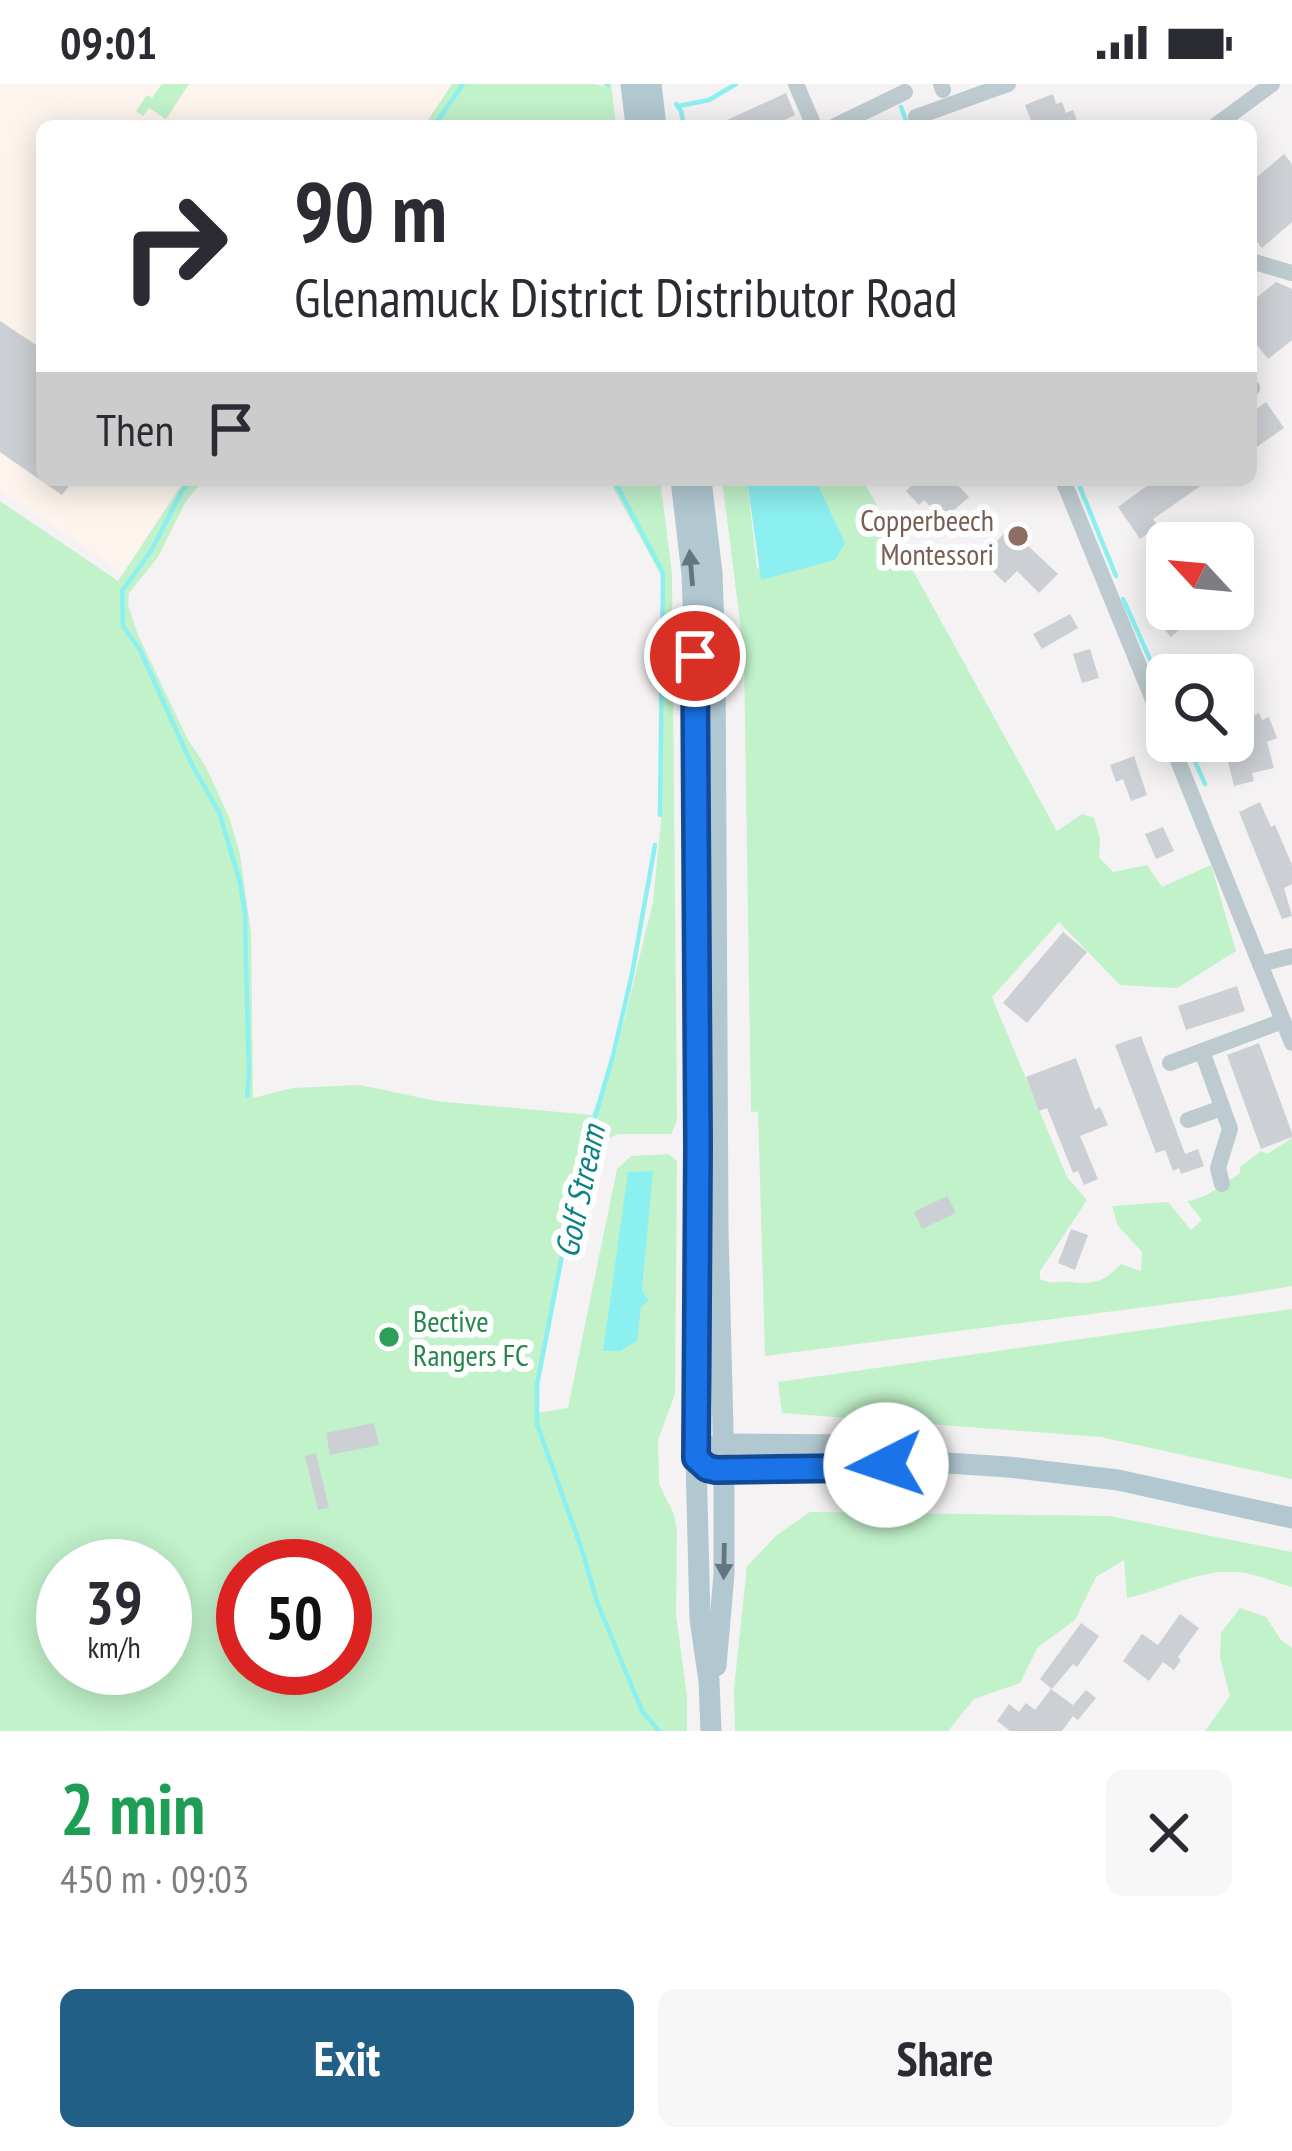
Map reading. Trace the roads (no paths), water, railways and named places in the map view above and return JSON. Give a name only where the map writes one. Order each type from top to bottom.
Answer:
[{"type":"main road","points":[[631,84],[635,120]]},
{"type":"main road","points":[[651,84],[655,120]]},
{"type":"main road","points":[[682,486],[695,656],[696,1458],[700,1618],[711,1702]]},
{"type":"main road","points":[[702,486],[715,658],[724,1444],[724,1574],[711,1731]]},
{"type":"main road","points":[[696,1458],[724,1444],[855,1445],[917,1461]]},
{"type":"main road","points":[[696,1458],[707,1468],[724,1470],[854,1468],[917,1461],[1008,1467],[1101,1478],[1292,1519]]},
{"type":"street","points":[[796,84],[811,120]]},
{"type":"street","points":[[919,120],[1008,84]]},
{"type":"street","points":[[1223,120],[1273,84]]},
{"type":"street","points":[[846,120],[904,88],[917,120]]},
{"type":"street","points":[[1257,264],[1292,273]]},
{"type":"street","points":[[1066,486],[1146,681]]},
{"type":"street","points":[[1179,762],[1292,1043]]},
{"type":"street","points":[[1260,964],[1292,956]]},
{"type":"street","points":[[1170,1063],[1283,1021]]},
{"type":"street","points":[[1202,1051],[1230,1130],[1218,1168],[1222,1184]]},
{"type":"street","points":[[1188,1120],[1222,1108]]},
{"type":"water","points":[[748,486],[819,486],[845,543],[835,560],[761,580]]},
{"type":"water","points":[[653,1171],[642,1290],[649,1301],[641,1307],[637,1341],[620,1351],[603,1351],[628,1172]]},
{"type":"waterway","name":"Golf Stream","points":[[438,120],[463,84]]},
{"type":"waterway","points":[[679,106],[709,100],[736,84]]},
{"type":"waterway","points":[[676,104],[683,120]]},
{"type":"waterway","points":[[901,107],[906,120]]},
{"type":"waterway","points":[[187,486],[151,551],[122,591],[123,626],[140,650],[192,765],[219,812],[240,882],[245,914],[247,1096]]},
{"type":"waterway","name":"Golf Stream","points":[[617,486],[663,573],[660,815]]},
{"type":"waterway","points":[[1079,486],[1116,576]]},
{"type":"waterway","points":[[1123,599],[1148,654]]},
{"type":"waterway","points":[[1195,762],[1205,784]]},
{"type":"waterway","name":"Golf Stream","points":[[655,845],[613,1056],[577,1178],[537,1385],[537,1424],[597,1602],[642,1711],[659,1731]]},
{"type":"place","name":"Copperbeech Montessori","points":[[1018,536]]},
{"type":"place","name":"Bective Rangers FC","points":[[389,1337]]}]
